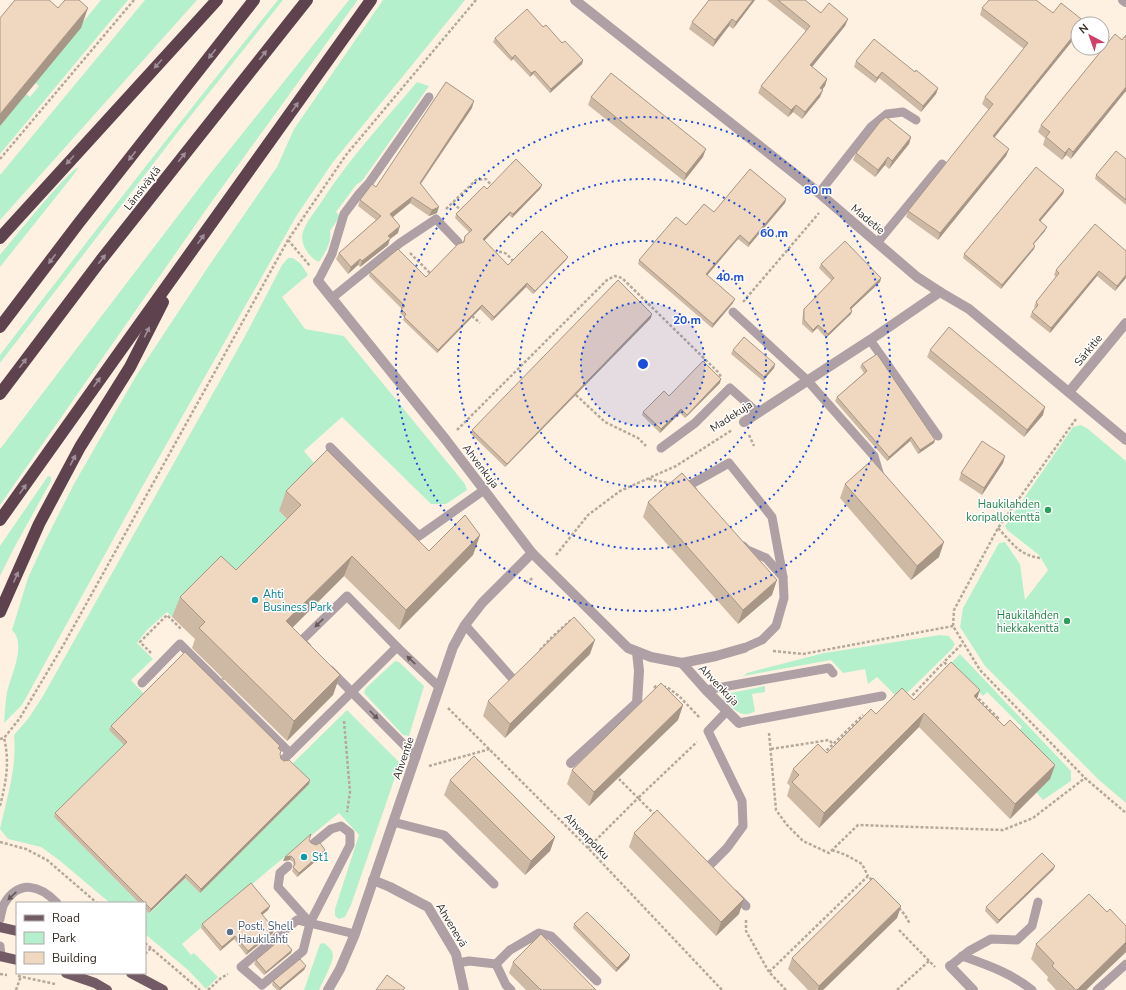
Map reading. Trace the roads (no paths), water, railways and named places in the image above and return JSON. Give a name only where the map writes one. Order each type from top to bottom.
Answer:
[{"type":"highway","points":[[0,238],[217,0]]},
{"type":"highway","points":[[0,327],[83,218],[254,0]]},
{"type":"highway","name":"Länsiväylä","points":[[0,394],[101,260],[307,0]]},
{"type":"highway","points":[[0,520],[371,0]]},
{"type":"highway","points":[[0,612],[39,524],[80,448],[130,367],[178,271]]},
{"type":"main road","points":[[0,927],[16,931]]},
{"type":"main road","points":[[0,956],[16,960]]},
{"type":"main road","points":[[69,974],[95,983],[108,990]]},
{"type":"main road","points":[[133,974],[163,990]]},
{"type":"street","name":"Madetie","points":[[576,0],[819,193],[917,277],[969,309],[1126,440]]},
{"type":"street","name":"Ahvenkuja","points":[[318,281],[446,440],[532,553],[628,648],[651,657],[682,663],[744,648]]},
{"type":"street","name":"Madekuja","points":[[744,422],[870,340],[940,292]]},
{"type":"street","name":"Särkitie","points":[[1069,392],[1126,323]]},
{"type":"street","name":"Ahventie","points":[[328,990],[340,969],[355,934],[453,647],[465,625],[482,603],[532,553]]},
{"type":"street","points":[[571,763],[637,703],[639,671],[637,652]]},
{"type":"street","name":"Ahvenkuja","points":[[682,663],[739,723]]},
{"type":"street","name":"Ahvenevä","points":[[373,880],[390,887],[428,907],[456,954],[464,990]]},
{"type":"street","points":[[950,966],[973,990]]},
{"type":"lane","points":[[318,281],[332,254],[344,214],[369,183],[429,97]]},
{"type":"lane","points":[[819,193],[871,127],[887,114],[903,112],[916,120]]},
{"type":"lane","points":[[877,243],[942,164]]},
{"type":"lane","points":[[332,298],[400,242],[436,219],[458,242]]},
{"type":"lane","points":[[733,312],[807,380],[874,456],[880,478],[885,483]]},
{"type":"lane","points":[[870,340],[938,436]]},
{"type":"lane","points":[[661,448],[695,423],[730,388],[758,412]]},
{"type":"lane","points":[[330,447],[419,536],[484,490]]},
{"type":"lane","points":[[700,498],[688,486],[729,463],[772,517],[784,598],[776,626],[762,640],[744,648]]},
{"type":"lane","points":[[736,538],[747,550],[766,558],[782,577]]},
{"type":"lane","points":[[311,651],[301,641],[347,596],[439,687]]},
{"type":"lane","points":[[465,625],[512,678]]},
{"type":"lane","points":[[142,682],[180,644],[201,670],[287,756],[397,647]]},
{"type":"lane","points":[[321,661],[416,757]]},
{"type":"lane","points":[[706,690],[829,668],[833,673]]},
{"type":"lane","points":[[739,723],[768,716],[882,696]]},
{"type":"lane","points":[[708,868],[727,848],[743,826],[742,801],[708,730],[727,711]]},
{"type":"lane","points":[[394,822],[444,835],[494,884]]},
{"type":"lane","points":[[314,843],[331,829],[341,826],[350,833],[350,845],[310,923],[303,951],[262,985],[241,967],[297,920],[310,923],[355,934]]},
{"type":"lane","points":[[288,866],[280,873],[278,887],[310,923]]},
{"type":"lane","points":[[0,919],[4,905],[12,893],[26,887],[39,889],[56,902]]},
{"type":"lane","points":[[728,888],[746,906]]},
{"type":"lane","points":[[950,966],[969,951],[991,939],[1017,940],[1032,926],[1038,902]]},
{"type":"lane","points":[[496,964],[510,950],[539,933],[551,936],[597,981]]},
{"type":"lane","points":[[0,946],[0,956]]},
{"type":"lane","points":[[962,956],[1000,969],[1022,982],[1032,990]]},
{"type":"lane","points":[[458,963],[469,961],[496,964]]},
{"type":"lane","points":[[496,964],[506,985],[511,990]]},
{"type":"lane","points":[[1097,990],[1126,964]]},
{"type":"place","name":"Haukilahden koripallokenttä","points":[[1048,510]]},
{"type":"place","name":"Ahti Business Park","points":[[255,600]]},
{"type":"place","name":"Haukilahden hiekkakenttä","points":[[1067,621]]},
{"type":"place","name":"St1","points":[[304,857]]},
{"type":"place","name":"Posti, Shell Haukilahti","points":[[230,932]]}]
